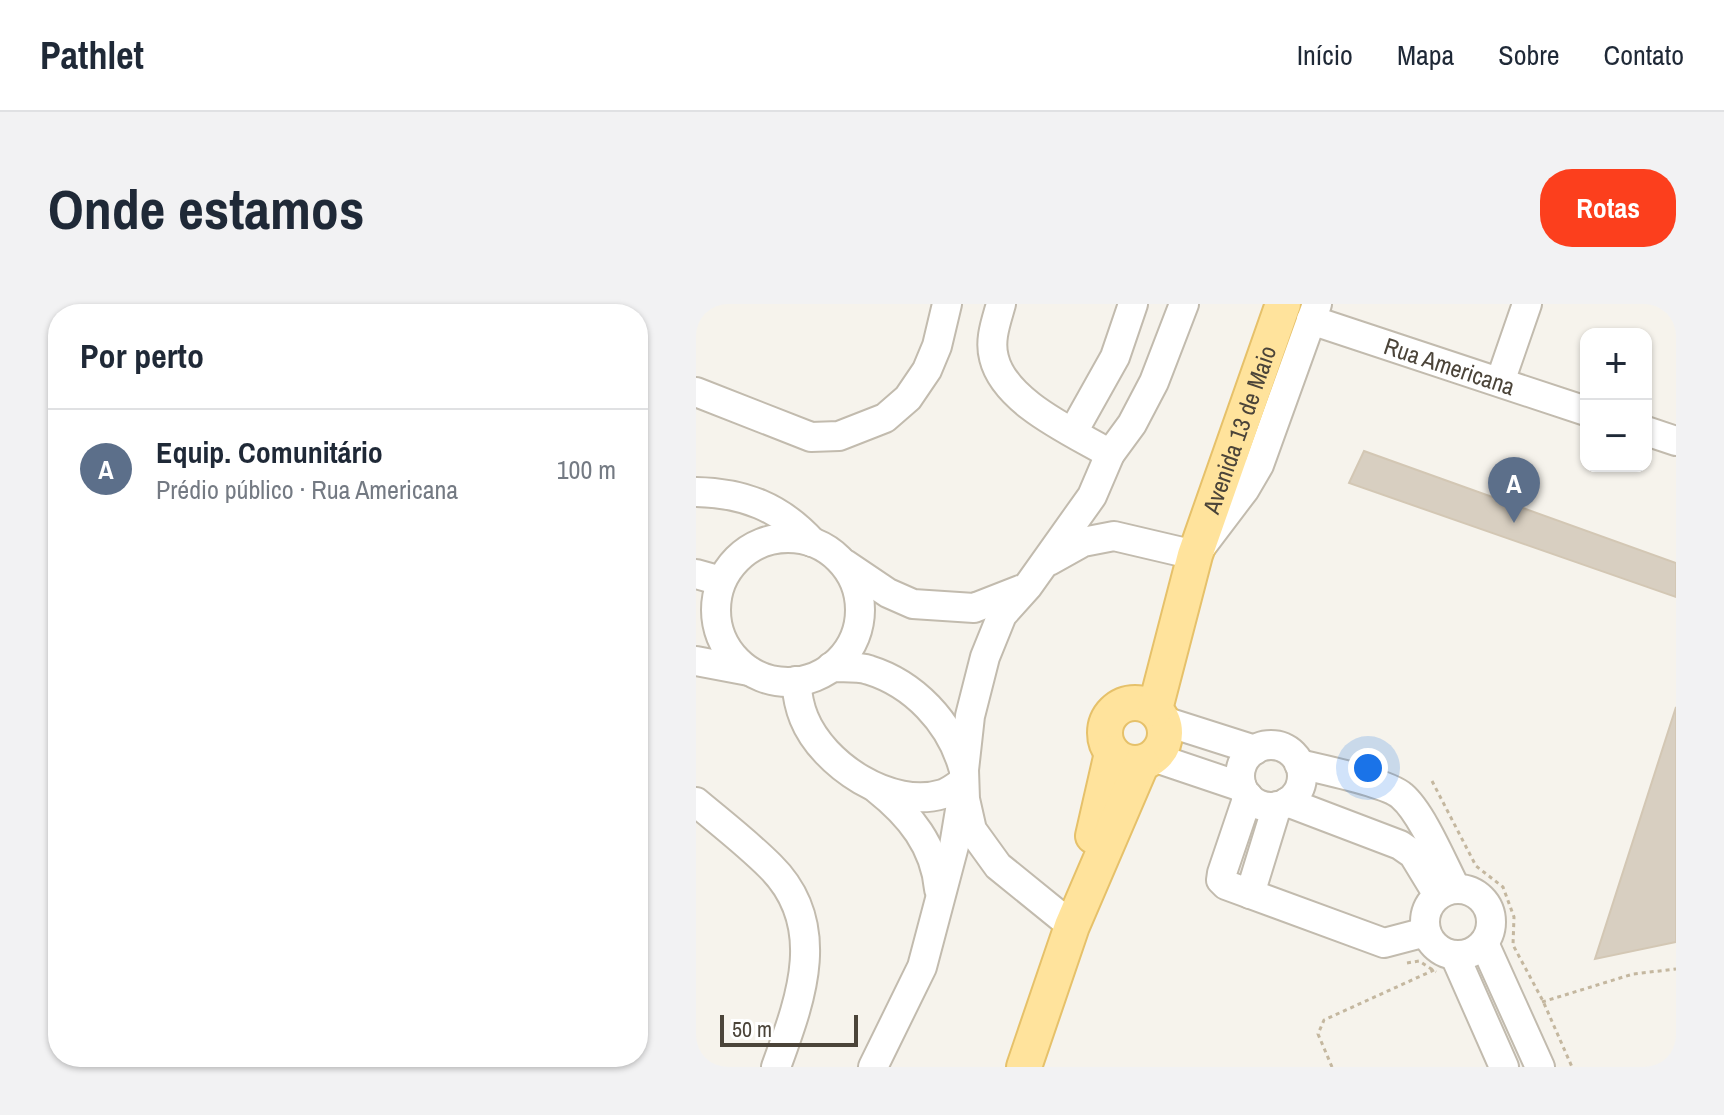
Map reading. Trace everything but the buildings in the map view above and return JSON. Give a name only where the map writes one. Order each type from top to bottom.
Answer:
[{"type":"main road","name":"Avenida 13 de Maio","points":[[1149,711],[1195,555],[1304,309]]},
{"type":"main road","points":[[1024,1067],[1072,926],[1136,757],[1165,742],[1149,711],[1119,706],[1106,723],[1107,744],[1136,757]]},
{"type":"street","points":[[696,392],[811,437],[839,436],[885,418],[908,398],[927,370],[937,346],[947,304]]},
{"type":"street","points":[[1001,304],[992,333],[993,357],[999,373],[1014,393],[1110,454]]},
{"type":"street","points":[[1073,432],[1115,357],[1133,304]]},
{"type":"street","points":[[1072,926],[998,866],[972,830],[965,799],[964,770],[970,716],[985,657],[1002,615],[1035,576],[1092,496],[1110,454],[1132,424],[1154,382],[1184,304]]},
{"type":"street","points":[[1500,382],[1527,304]]},
{"type":"street","name":"Rua Americana","points":[[1304,309],[1580,409]]},
{"type":"street","points":[[1652,433],[1676,441]]},
{"type":"street","points":[[696,492],[723,493],[758,503],[794,522],[812,542]]},
{"type":"street","points":[[750,671],[729,653],[718,632],[709,578],[757,545],[785,538],[812,542],[888,593],[913,604],[974,608],[1004,598],[1083,542],[1114,536],[1195,555]]},
{"type":"street","points":[[696,661],[750,671],[777,681],[796,681],[831,667],[850,646],[860,620],[858,592],[844,563]]},
{"type":"street","points":[[831,667],[867,669],[899,683],[942,721],[957,745],[964,770]]},
{"type":"street","points":[[796,681],[804,718],[818,743],[896,804],[917,826],[937,872],[940,899]]},
{"type":"street","points":[[1149,711],[1255,750]]},
{"type":"street","points":[[1250,894],[1282,804],[1295,795],[1300,785],[1299,764],[1293,755],[1275,745],[1255,750],[1246,757],[1242,766],[1245,792],[1221,880],[1226,885],[1250,894],[1384,943],[1426,932]]},
{"type":"street","points":[[1136,757],[1245,792],[1256,803],[1282,804],[1400,845],[1413,854],[1447,892]]},
{"type":"street","points":[[1299,764],[1401,794],[1418,818],[1447,892]]},
{"type":"street","points":[[873,786],[902,795],[926,797],[945,793],[964,781],[954,846],[922,967],[873,1067]]},
{"type":"street","points":[[696,802],[772,867],[787,887],[804,930],[806,966],[799,1006],[776,1067]]},
{"type":"street","points":[[1443,967],[1484,943],[1491,923],[1484,902],[1466,890],[1447,892],[1427,910],[1426,932],[1432,944],[1443,952],[1443,967],[1504,1067]]},
{"type":"street","points":[[1484,943],[1540,1067]]},
{"type":"path","points":[[1432,781],[1476,866],[1503,887],[1514,917],[1513,945],[1543,1001],[1572,1067]]},
{"type":"path","points":[[1397,964],[1419,961],[1443,967]]},
{"type":"path","points":[[1332,1067],[1318,1034],[1324,1020],[1443,967]]},
{"type":"path","points":[[1515,1010],[1633,974],[1676,969]]},
{"type":"place","name":"Equip. Comunitário","points":[[1514,523]]}]
